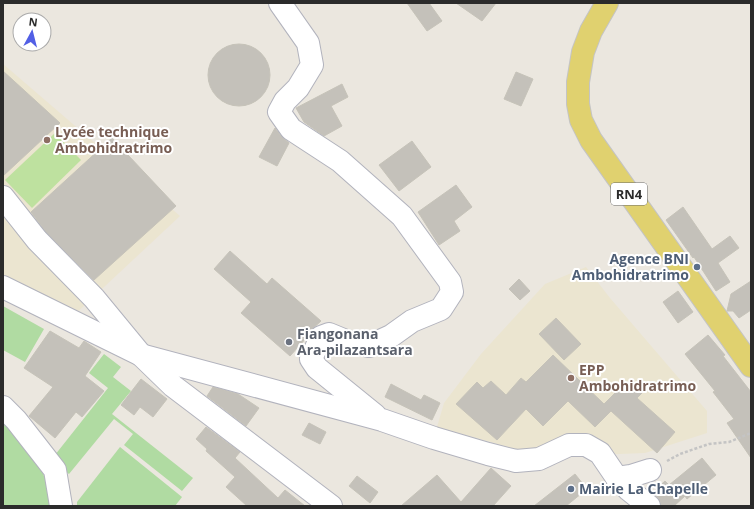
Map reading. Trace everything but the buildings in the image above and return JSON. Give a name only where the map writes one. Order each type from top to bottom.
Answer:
[{"type":"main road","name":"RN4","points":[[607,3],[591,31],[583,52],[578,82],[578,104],[581,120],[591,140],[751,366]]},
{"type":"street","points":[[280,3],[308,43],[312,65],[298,88],[285,101],[278,112],[291,129],[340,161],[402,216],[450,282],[452,292],[441,309],[412,321],[391,336],[369,346],[346,342],[329,334],[322,337],[316,347],[311,359],[316,368],[382,420]]},
{"type":"street","points":[[3,197],[37,240],[94,298],[141,355],[173,386],[331,506]]},
{"type":"street","points":[[3,287],[141,355],[382,420],[481,452],[516,460],[539,459],[569,445],[586,445],[600,453],[618,478],[629,490],[649,506]]},
{"type":"street","points":[[3,407],[16,420],[55,470],[61,506]]},
{"type":"street","points":[[618,478],[631,476],[650,470]]},
{"type":"path","points":[[650,470],[680,454],[709,444],[729,442],[751,433]]},
{"type":"shaded area","name":"Lycée technique Ambohidratrimo","points":[[3,64],[180,216],[73,316],[3,282]]},
{"type":"shaded area","name":"EPP Ambohidratrimo","points":[[586,267],[610,298],[707,411],[707,433],[645,453],[544,457],[437,427],[444,403],[481,354],[545,284]]},
{"type":"green space","points":[[55,133],[81,160],[32,208],[5,180]]},
{"type":"green space","points":[[3,306],[44,329],[25,362],[3,350]]},
{"type":"green space","points":[[104,354],[121,367],[113,377],[131,391],[112,414],[193,478],[182,491],[124,445],[133,434],[114,419],[69,474],[51,460],[108,388],[89,373]]},
{"type":"green space","points":[[3,414],[42,471],[56,506],[3,506]]},
{"type":"green space","points":[[120,447],[182,497],[175,506],[77,506],[77,502]]},
{"type":"place","name":"Lycée technique Ambohidratrimo","points":[[47,140]]},
{"type":"place","name":"Agence BNI Ambohidratrimo","points":[[697,267]]},
{"type":"place","name":"Fiangonana Ara-pilazantsara","points":[[289,342]]},
{"type":"place","name":"EPP Ambohidratrimo","points":[[571,378]]},
{"type":"place","name":"Mairie La Chapelle","points":[[571,489]]}]
